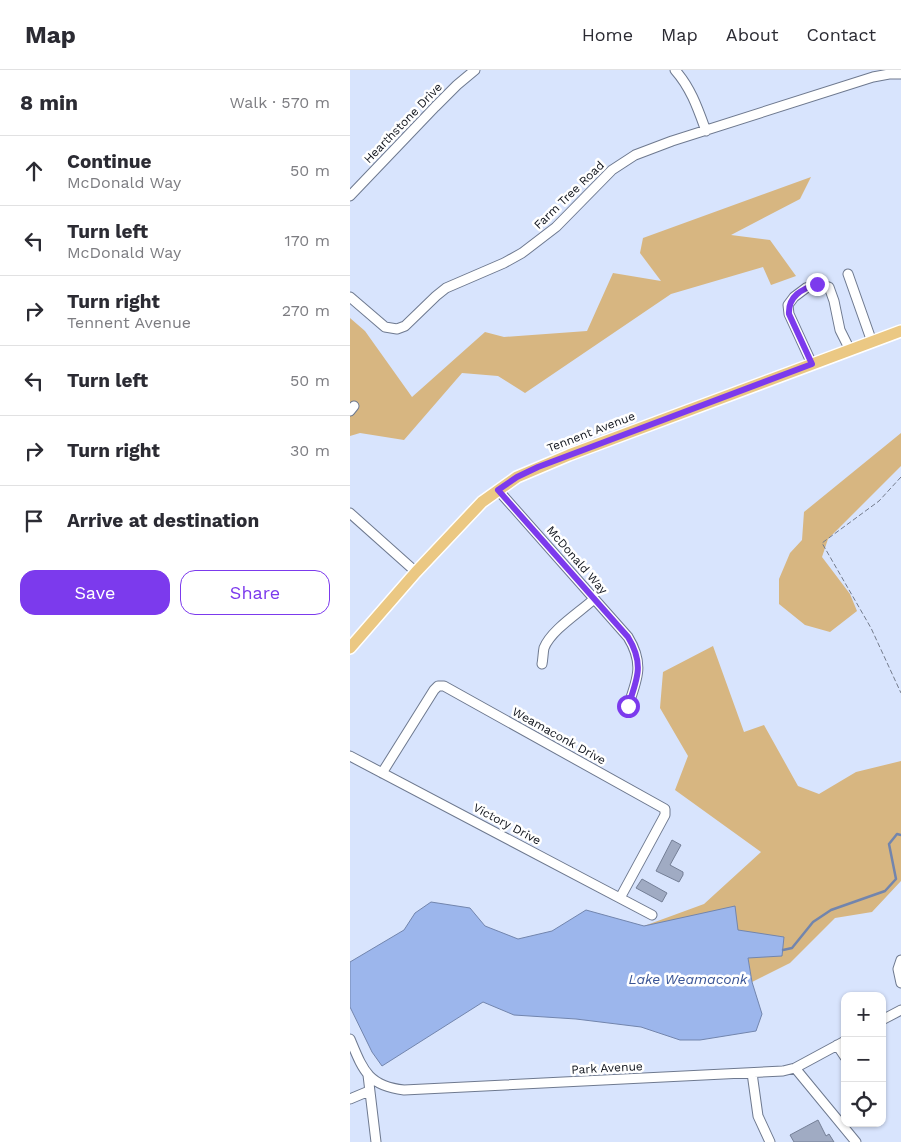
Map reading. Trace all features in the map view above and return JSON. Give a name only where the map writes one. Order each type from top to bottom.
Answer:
[{"type":"main road","name":"Tennent Avenue","points":[[350,648],[466,518],[498,490],[517,477],[538,467],[901,331]]},
{"type":"street","name":"Hearthstone Drive","points":[[350,196],[440,102],[475,70]]},
{"type":"street","points":[[675,70],[689,89],[706,131]]},
{"type":"street","name":"Farm Tree Road","points":[[350,297],[385,327],[397,330],[405,326],[446,288],[504,263],[540,240],[568,216],[603,178],[622,163],[650,148],[706,131],[872,74],[901,74]]},
{"type":"street","points":[[848,274],[872,342]]},
{"type":"street","points":[[812,364],[789,314],[788,305],[794,297],[806,288],[817,284],[829,287],[840,330],[850,350]]},
{"type":"street","name":"McDonald Way","points":[[498,490],[628,637],[636,654],[638,675],[628,706]]},
{"type":"street","points":[[350,513],[416,572]]},
{"type":"street","points":[[542,664],[544,649],[549,640],[594,599]]},
{"type":"street","name":"Weamaconk Drive","points":[[382,772],[434,690],[441,686],[452,690],[665,809],[666,815],[620,898]]},
{"type":"street","name":"Victory Drive","points":[[350,756],[652,915]]},
{"type":"street","points":[[901,960],[898,969],[901,983]]},
{"type":"street","points":[[886,1018],[901,1010]]},
{"type":"street","points":[[350,1040],[368,1074],[376,1142]]},
{"type":"street","name":"Park Avenue","points":[[368,1074],[382,1086],[404,1090],[783,1071],[795,1068],[841,1043]]},
{"type":"street","points":[[795,1068],[856,1142]]},
{"type":"street","points":[[752,1073],[758,1116],[770,1142]]},
{"type":"street","points":[[350,1099],[369,1091]]},
{"type":"path","points":[[901,477],[879,501],[822,543],[871,628],[901,693]]},
{"type":"shaded area","points":[[811,177],[800,199],[731,235],[770,240],[796,276],[771,285],[763,267],[671,294],[525,393],[498,376],[462,373],[404,440],[360,433],[350,436],[350,318],[365,331],[412,397],[485,332],[504,337],[587,331],[613,273],[661,281],[640,253],[643,238]]},
{"type":"shaded area","points":[[901,433],[901,466],[828,539],[822,557],[850,594],[857,611],[830,632],[805,625],[779,604],[779,579],[790,553],[802,540],[804,512]]},
{"type":"shaded area","points":[[713,646],[744,732],[764,725],[798,786],[819,794],[856,772],[901,761],[901,881],[872,912],[835,918],[790,963],[752,982],[748,958],[644,926],[704,904],[761,852],[675,790],[688,756],[660,708],[663,672]]},
{"type":"water","name":"Lake Weamaconk","points":[[431,902],[470,908],[485,926],[518,939],[552,931],[586,910],[644,926],[735,906],[738,930],[784,937],[782,956],[748,958],[752,982],[762,1014],[756,1031],[700,1040],[680,1040],[641,1027],[576,1019],[514,1015],[483,1002],[382,1066],[372,1052],[350,1007],[350,962],[404,930],[415,913]]},
{"type":"building","points":[[672,840],[681,845],[670,865],[683,872],[679,882],[656,871]]},
{"type":"building","points":[[642,879],[667,893],[662,902],[636,888]]},
{"type":"building","points":[[818,1120],[826,1136],[829,1134],[834,1142],[794,1142],[790,1135]]},
{"type":"waterway","points":[[783,950],[792,948],[813,922],[831,910],[885,891],[896,879],[889,844],[897,834],[901,835]]},
{"type":"route","points":[[628,706],[637,681],[639,665],[633,645],[498,490],[517,477],[538,467],[812,364],[789,314],[788,305],[794,297],[806,288],[817,284]]}]
